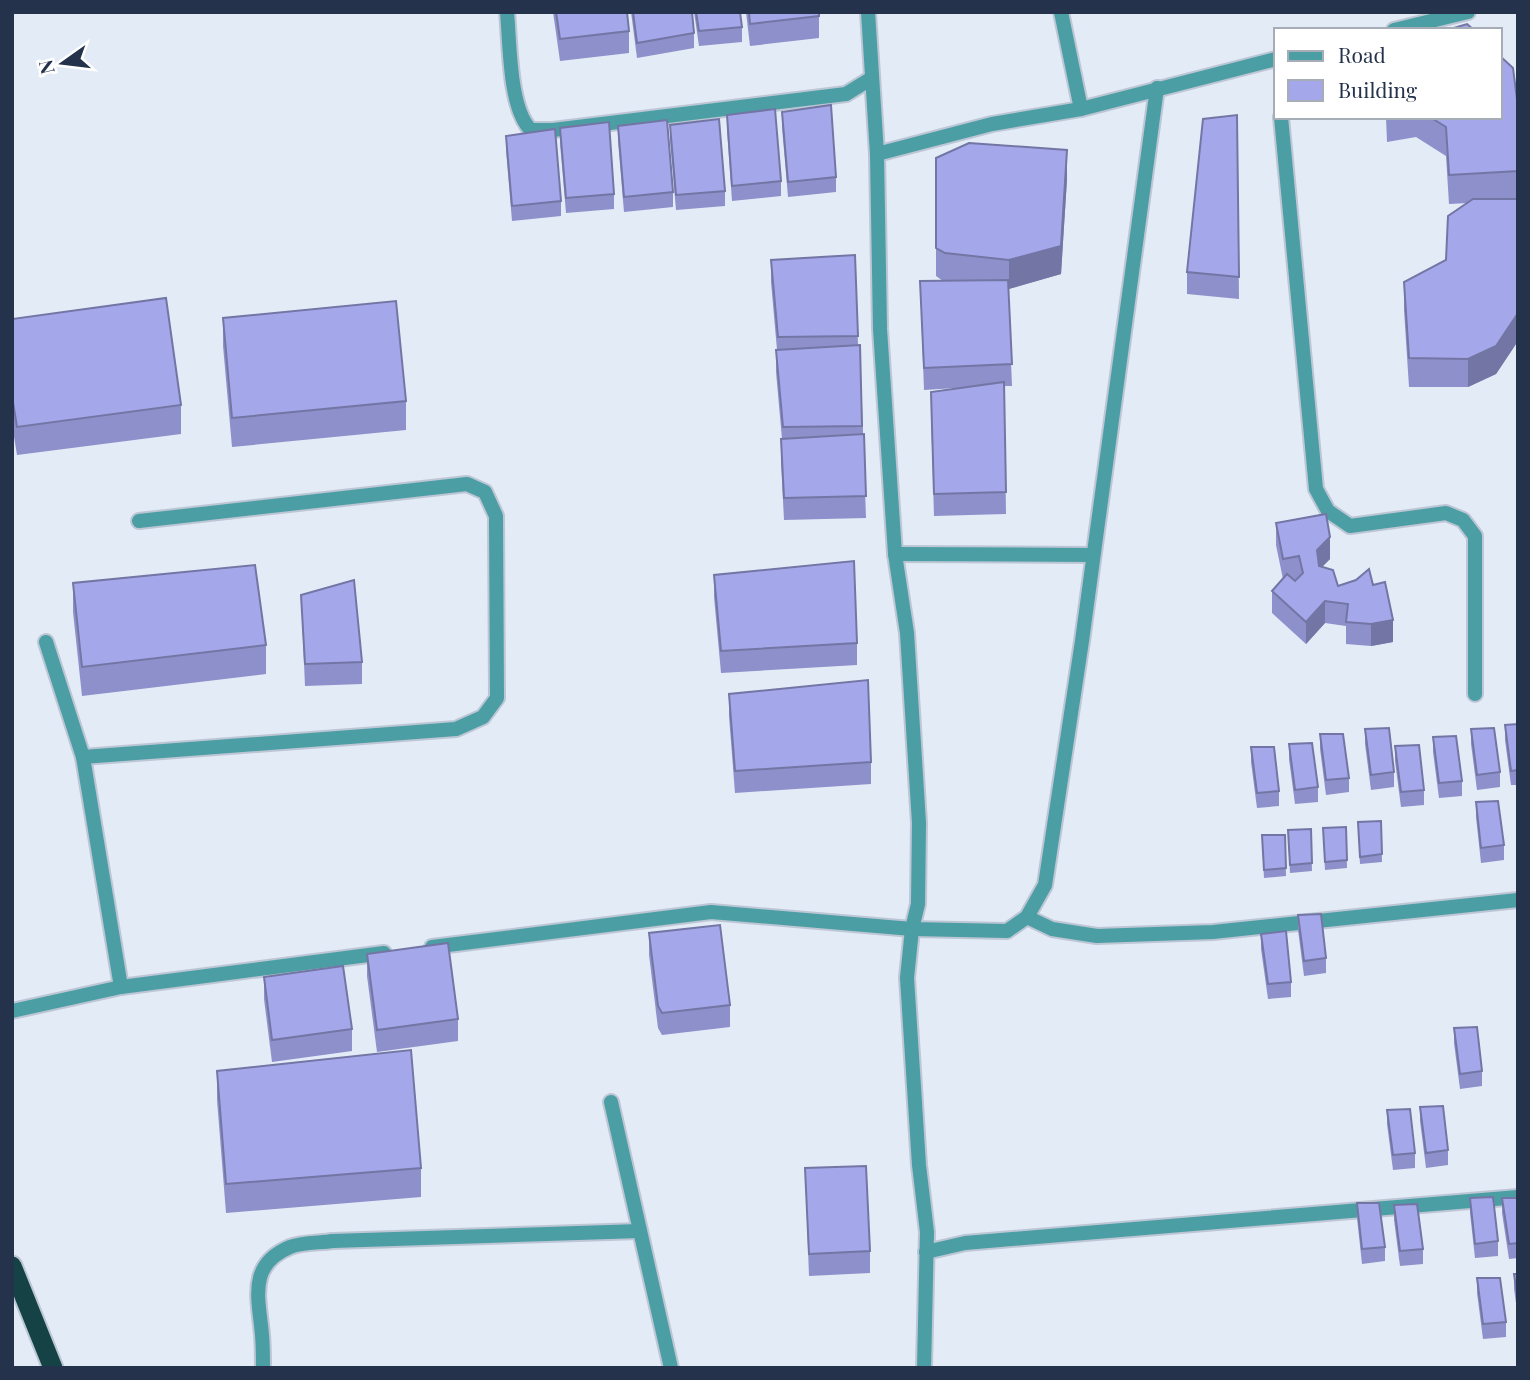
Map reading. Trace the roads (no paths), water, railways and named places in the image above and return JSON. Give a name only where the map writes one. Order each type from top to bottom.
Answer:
[{"type":"highway","points":[[12,1266],[54,1368]]},
{"type":"street","points":[[507,12],[517,105],[522,122],[531,131],[846,94],[872,78]]},
{"type":"street","points":[[868,12],[877,154],[880,329],[895,554],[907,633],[919,823],[918,904],[912,929],[907,978],[919,1165],[927,1232],[924,1368]]},
{"type":"street","points":[[1061,12],[1081,109]]},
{"type":"street","points":[[1402,28],[1468,12]]},
{"type":"street","points":[[877,154],[992,124],[1081,109],[1274,60]]},
{"type":"street","points":[[422,948],[711,912],[912,929],[1007,931],[1027,917],[1045,886],[1157,89]]},
{"type":"street","points":[[1281,119],[1316,489],[1328,511],[1350,526],[1446,513],[1463,520],[1475,536],[1475,694]]},
{"type":"street","points":[[83,757],[456,729],[483,717],[498,698],[496,516],[485,492],[467,484],[139,521]]},
{"type":"street","points":[[895,554],[1093,555]]},
{"type":"street","points":[[47,642],[83,757],[121,987]]},
{"type":"street","points":[[1027,917],[1052,929],[1097,936],[1213,932],[1518,900]]},
{"type":"street","points":[[12,1011],[121,987],[395,951]]},
{"type":"street","points":[[611,1102],[671,1368]]},
{"type":"street","points":[[926,1252],[965,1243],[1518,1197]]},
{"type":"street","points":[[263,1368],[257,1302],[259,1279],[267,1263],[291,1247],[333,1241],[640,1231]]}]
